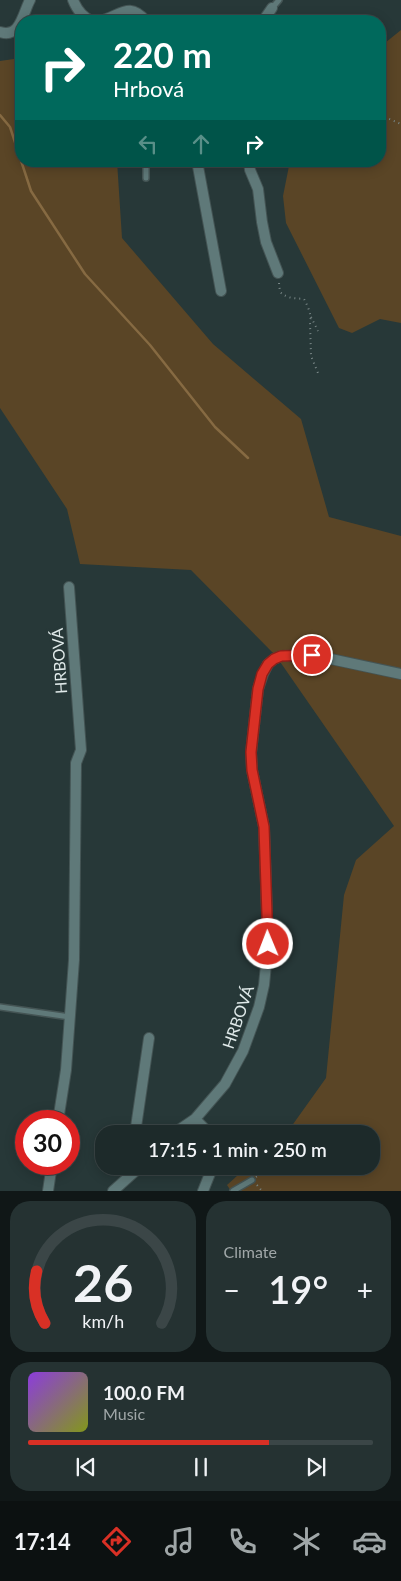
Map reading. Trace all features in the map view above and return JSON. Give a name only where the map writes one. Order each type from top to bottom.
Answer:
[{"type":"street","points":[[24,15],[30,0]]},
{"type":"street","points":[[73,0],[77,10],[82,15]]},
{"type":"street","points":[[112,15],[121,5],[128,3],[134,5],[143,15]]},
{"type":"street","points":[[0,32],[5,34],[15,30]]},
{"type":"street","points":[[198,167],[221,291]]},
{"type":"street","points":[[250,167],[258,189],[266,242],[278,273]]},
{"type":"street","name":"HRBOVÁ","points":[[60,1110],[66,1070],[74,960],[76,763],[80,750],[69,587]]},
{"type":"street","name":"HRBOVÁ","points":[[187,1125],[195,1119],[225,1084],[240,1058],[259,1007],[264,985],[268,944],[264,827],[252,770],[251,752],[258,689],[262,674],[268,664],[281,656],[312,655],[401,674]]},
{"type":"street","points":[[136,1125],[149,1038]]},
{"type":"street","points":[[195,1119],[201,1125]]},
{"type":"street","points":[[48,1191],[50,1175]]},
{"type":"street","points":[[113,1191],[131,1175]]},
{"type":"street","points":[[203,1191],[209,1175]]},
{"type":"lane","points":[[272,4],[279,0]]},
{"type":"lane","points":[[146,167],[146,178]]},
{"type":"lane","points":[[0,1007],[70,1017]]},
{"type":"lane","points":[[233,1191],[252,1180]]},
{"type":"path","points":[[386,118],[401,124]]},
{"type":"path","points":[[278,273],[280,292],[288,297],[304,299],[318,331]]},
{"type":"path","points":[[311,317],[310,350],[318,373]]},
{"type":"path","points":[[252,1180],[260,1175]]},
{"type":"shaded area","points":[[401,30],[401,323],[380,319],[352,333],[339,328],[286,223],[283,196],[289,167],[386,167],[386,42]]},
{"type":"shaded area","points":[[15,59],[15,167],[117,167],[122,238],[213,344],[301,419],[329,517],[401,536],[401,1191],[231,1191],[227,1185],[238,1175],[380,1175],[380,1125],[292,1125],[326,1078],[344,895],[356,860],[394,826],[276,656],[191,570],[80,564],[67,509],[0,408],[0,61]]},
{"type":"waterway","points":[[0,115],[10,127],[15,142]]},
{"type":"waterway","points":[[23,167],[31,191],[85,274],[150,345],[215,427],[248,458]]},
{"type":"route","points":[[268,944],[264,827],[252,770],[251,752],[258,689],[262,674],[268,664],[274,659],[281,656],[312,655]]}]
